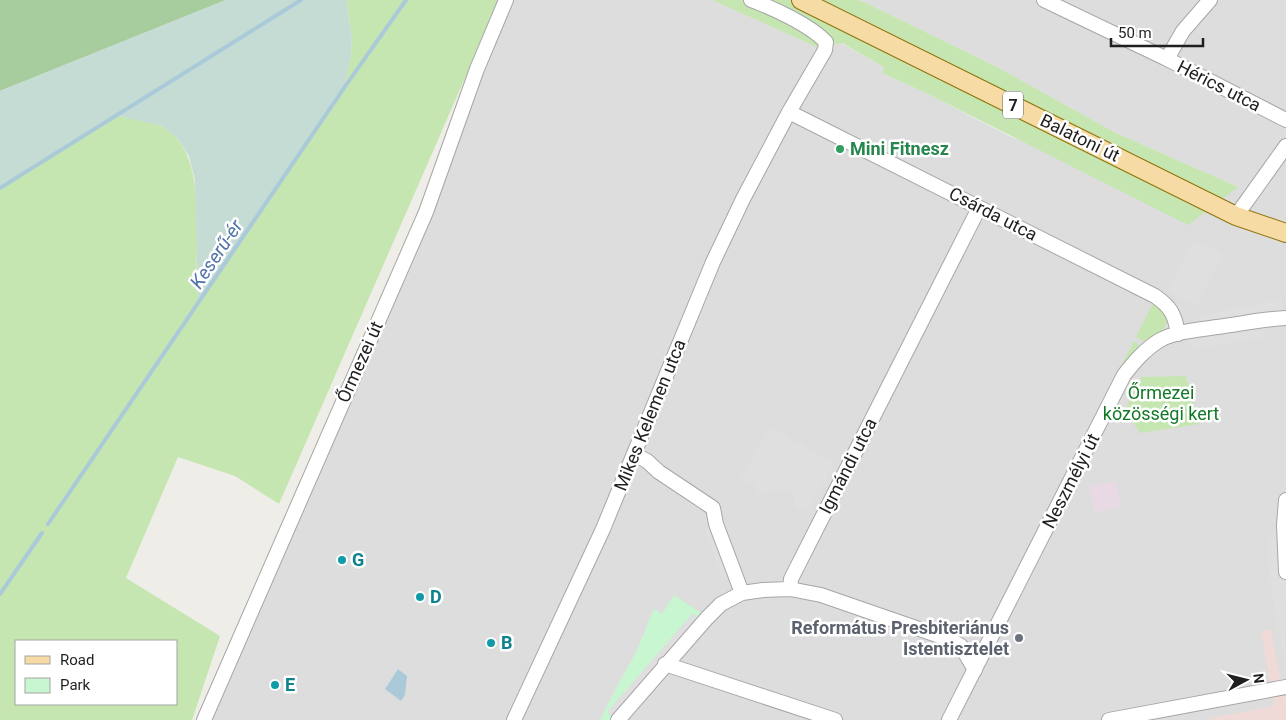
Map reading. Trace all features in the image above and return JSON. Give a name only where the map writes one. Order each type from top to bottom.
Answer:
[{"type":"main road","name":"Balatoni út","points":[[801,0],[1244,219]]},
{"type":"main road","name":"7","points":[[1244,219],[1286,233]]},
{"type":"main road","name":"7","points":[[1244,219],[1286,241]]},
{"type":"street","name":"Őrmezei út","points":[[204,720],[426,212],[477,69],[506,0]]},
{"type":"street","name":"Mikes Kelemen utca","points":[[514,720],[603,529],[713,262],[789,112],[826,50],[826,42],[818,33],[751,0]]},
{"type":"street","name":"Hérics utca","points":[[1044,0],[1167,59],[1286,120]]},
{"type":"street","points":[[1167,59],[1183,32],[1210,0]]},
{"type":"street","name":"Csárda utca","points":[[789,112],[1155,296],[1166,304],[1172,312],[1178,334]]},
{"type":"street","points":[[1244,219],[1286,146]]},
{"type":"street","name":"Igmándi utca","points":[[790,589],[791,579],[979,208]]},
{"type":"street","name":"Neszmélyi út","points":[[949,720],[1124,375],[1136,359],[1147,348],[1161,340],[1178,334],[1262,320],[1286,318]]},
{"type":"street","points":[[634,454],[647,461],[659,472],[713,508],[716,524],[742,593]]},
{"type":"street","points":[[1286,500],[1284,526],[1286,572]]},
{"type":"street","points":[[618,720],[721,604],[742,593],[763,590],[790,589],[821,595],[951,640],[961,646],[975,670]]},
{"type":"street","points":[[961,646],[988,644]]},
{"type":"street","points":[[666,664],[835,720]]},
{"type":"street","points":[[1109,720],[1286,687]]},
{"type":"shaded area","points":[[226,0],[346,0],[352,36],[351,57],[344,88],[198,304],[195,180],[189,156],[178,139],[162,126],[115,115],[0,188],[0,91]]},
{"type":"shaded area","points":[[500,0],[712,0],[819,48],[841,43],[884,67],[882,73],[926,93],[1013,138],[1238,187],[1114,132],[997,67],[857,0],[1286,0],[1286,720],[204,720],[452,136],[452,116]]},
{"type":"shaded area","points":[[1193,240],[1223,254],[1196,307],[1168,291]]},
{"type":"shaded area","points":[[1282,300],[1283,318],[1262,320],[1265,337],[1191,349],[1187,332],[1201,330],[1198,315]]},
{"type":"shaded area","points":[[770,427],[834,463],[811,507],[796,510],[793,495],[786,490],[757,493],[755,483],[752,484],[741,479]]},
{"type":"shaded area","points":[[1116,481],[1121,507],[1095,512],[1090,486]]},
{"type":"shaded area","points":[[723,521],[744,579],[737,581],[735,575],[723,580],[705,531]]},
{"type":"shaded area","points":[[1269,533],[1284,534],[1286,572],[1285,662],[1272,591]]},
{"type":"shaded area","points":[[693,613],[703,622],[617,720],[607,712]]},
{"type":"shaded area","points":[[1271,629],[1283,695],[1286,695],[1286,720],[1210,720],[1210,718],[1274,706],[1261,631]]},
{"type":"shaded area","points":[[398,669],[407,676],[405,695],[401,701],[385,689]]},
{"type":"green space","points":[[0,0],[226,0],[0,91]]},
{"type":"green space","points":[[346,0],[499,0],[279,504],[235,476],[178,457],[126,578],[220,636],[192,720],[0,720],[0,188],[115,115],[147,121],[163,127],[179,141],[189,160],[194,183],[197,208],[197,283],[199,303],[344,88],[351,57],[352,36]]},
{"type":"green space","points":[[712,0],[857,0],[864,2],[997,67],[1114,132],[1238,187],[1188,225],[926,93],[882,73],[884,67],[842,43],[819,48]]},
{"type":"green space","points":[[1153,303],[1166,314],[1168,320],[1163,329],[1151,338],[1143,341],[1136,337]]},
{"type":"green space","points":[[1134,341],[1139,345],[1120,368]]},
{"type":"green space","name":"Őrmezei közösségi kert","points":[[1186,376],[1199,424],[1140,433],[1125,410],[1141,377]]},
{"type":"green space","points":[[674,595],[704,615],[613,720],[600,720],[636,652],[654,609],[662,614]]},
{"type":"waterway","points":[[0,188],[301,0]]},
{"type":"waterway","name":"Keserű-ér","points":[[48,524],[344,88],[406,0]]},
{"type":"waterway","name":"Keserű-ér","points":[[0,594],[42,533]]},
{"type":"place","name":"Mini Fitnesz","points":[[840,149]]},
{"type":"place","name":"G","points":[[342,560]]},
{"type":"place","name":"D","points":[[420,597]]},
{"type":"place","name":"Református Presbiteriánus Istentisztelet","points":[[1019,638]]},
{"type":"place","name":"B","points":[[491,643]]},
{"type":"place","name":"E","points":[[275,685]]}]
